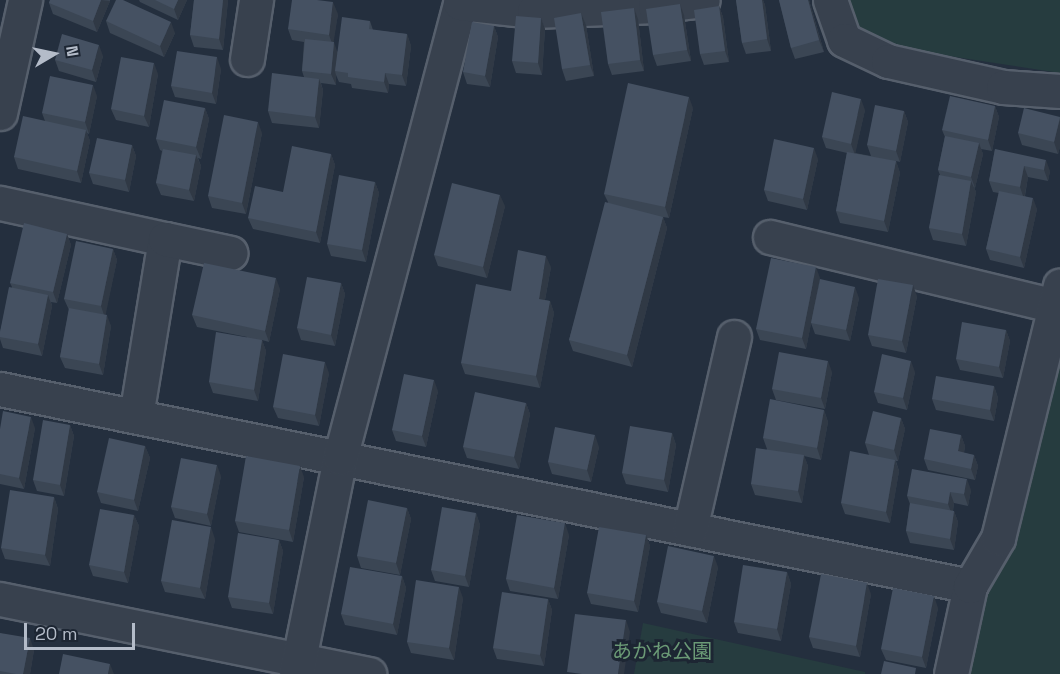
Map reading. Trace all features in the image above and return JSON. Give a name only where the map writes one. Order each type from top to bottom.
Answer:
[{"type":"street","points":[[0,112],[25,0]]},
{"type":"street","points":[[248,59],[256,0]]},
{"type":"street","points":[[298,667],[340,458],[452,1],[534,11],[655,6],[703,0]]},
{"type":"street","points":[[830,0],[844,40],[888,61],[1003,87],[1060,91]]},
{"type":"street","points":[[0,203],[231,253]]},
{"type":"street","points":[[770,237],[1058,296],[998,538],[970,586],[951,674]]},
{"type":"street","points":[[136,416],[165,239]]},
{"type":"street","points":[[690,529],[734,337]]},
{"type":"street","points":[[0,389],[970,586]]},
{"type":"street","points":[[0,599],[298,667],[369,674]]},
{"type":"green space","points":[[843,0],[1060,0],[1060,73],[889,47],[856,31]]},
{"type":"green space","points":[[1060,355],[1060,674],[968,674],[986,593],[1013,547]]},
{"type":"green space","name":"あかね公園","points":[[643,623],[865,672],[865,674],[634,674]]},
{"type":"building","points":[[50,0],[101,0],[93,21],[49,3]]},
{"type":"building","points":[[116,0],[123,0],[171,22],[160,46],[106,21]]},
{"type":"building","points":[[155,0],[178,0],[174,9]]},
{"type":"building","points":[[194,0],[223,0],[219,39],[190,35]]},
{"type":"building","points":[[292,0],[333,2],[329,35],[288,29]]},
{"type":"building","points":[[736,0],[762,0],[767,39],[742,43]]},
{"type":"building","points":[[779,0],[808,0],[819,40],[791,48]]},
{"type":"building","points":[[680,4],[687,50],[653,55],[646,9]]},
{"type":"building","points":[[719,6],[725,51],[700,54],[694,10]]},
{"type":"building","points":[[634,8],[640,60],[608,64],[601,12]]},
{"type":"building","points":[[581,13],[590,65],[562,69],[554,18]]},
{"type":"building","points":[[516,16],[541,18],[538,63],[512,61]]},
{"type":"building","points":[[342,17],[370,21],[369,29],[407,34],[402,75],[385,73],[384,82],[348,77],[348,73],[335,71]]},
{"type":"building","points":[[472,22],[494,26],[485,76],[463,72]]},
{"type":"building","points":[[62,34],[99,45],[92,70],[55,60]]},
{"type":"building","points":[[305,39],[334,42],[331,74],[302,71]]},
{"type":"building","points":[[177,51],[217,57],[212,93],[171,86]]},
{"type":"building","points":[[121,57],[154,63],[144,116],[111,109]]},
{"type":"building","points":[[272,73],[319,79],[315,117],[268,111]]},
{"type":"building","points":[[50,76],[93,85],[85,122],[42,113]]},
{"type":"building","points":[[628,83],[689,97],[665,207],[604,194]]},
{"type":"building","points":[[832,92],[861,99],[851,144],[822,137]]},
{"type":"building","points":[[950,96],[995,106],[988,140],[942,130]]},
{"type":"building","points":[[164,100],[205,108],[196,147],[156,139]]},
{"type":"building","points":[[875,105],[904,111],[896,151],[867,145]]},
{"type":"building","points":[[1024,108],[1060,117],[1054,142],[1018,133]]},
{"type":"building","points":[[224,115],[258,122],[242,203],[208,196]]},
{"type":"building","points":[[23,116],[86,130],[77,171],[14,157]]},
{"type":"building","points":[[945,136],[979,143],[971,177],[938,170]]},
{"type":"building","points":[[97,138],[132,145],[125,180],[89,173]]},
{"type":"building","points":[[774,139],[814,148],[803,199],[764,190]]},
{"type":"building","points":[[292,146],[331,154],[316,232],[248,218],[255,186],[283,192]]},
{"type":"building","points":[[163,149],[196,155],[189,190],[156,183]]},
{"type":"building","points":[[995,149],[1046,160],[1044,170],[1024,166],[1020,187],[989,181]]},
{"type":"building","points":[[847,152],[896,161],[884,221],[836,211]]},
{"type":"building","points":[[339,175],[375,182],[362,250],[327,244]]},
{"type":"building","points":[[939,175],[971,181],[962,234],[929,228]]},
{"type":"building","points":[[452,183],[500,195],[483,267],[434,255]]},
{"type":"building","points":[[999,191],[1033,198],[1020,257],[986,249]]},
{"type":"building","points":[[605,202],[663,217],[627,355],[569,340]]},
{"type":"building","points":[[24,223],[67,234],[53,292],[10,283]]},
{"type":"building","points":[[76,241],[113,249],[101,306],[64,299]]},
{"type":"building","points":[[518,250],[546,256],[539,299],[550,301],[536,376],[461,363],[476,284],[511,291]]},
{"type":"building","points":[[771,258],[816,267],[802,338],[756,329]]},
{"type":"building","points":[[204,263],[276,278],[265,331],[192,315]]},
{"type":"building","points":[[307,277],[341,283],[331,335],[297,328]]},
{"type":"building","points":[[820,279],[855,287],[846,330],[811,323]]},
{"type":"building","points":[[878,279],[913,285],[902,341],[868,335]]},
{"type":"building","points":[[9,287],[48,295],[38,344],[0,337]]},
{"type":"building","points":[[69,308],[107,315],[99,364],[60,357]]},
{"type":"building","points":[[962,322],[1006,330],[999,367],[956,359]]},
{"type":"building","points":[[216,332],[262,340],[254,390],[209,382]]},
{"type":"building","points":[[779,352],[828,361],[821,398],[772,389]]},
{"type":"building","points":[[283,354],[325,362],[315,415],[273,407]]},
{"type":"building","points":[[882,354],[911,361],[903,398],[874,392]]},
{"type":"building","points":[[404,374],[434,380],[422,436],[392,430]]},
{"type":"building","points":[[936,376],[994,386],[990,410],[932,399]]},
{"type":"building","points":[[475,392],[526,403],[514,457],[463,447]]},
{"type":"building","points":[[770,399],[824,410],[817,448],[763,438]]},
{"type":"building","points":[[3,411],[31,417],[19,478],[0,474],[0,429]]},
{"type":"building","points":[[873,411],[901,418],[894,450],[865,443]]},
{"type":"building","points":[[43,420],[70,425],[60,485],[33,480]]},
{"type":"building","points":[[630,426],[672,433],[664,480],[622,473]]},
{"type":"building","points":[[555,427],[595,435],[587,470],[548,462]]},
{"type":"building","points":[[930,429],[961,435],[958,451],[974,455],[971,469],[924,459]]},
{"type":"building","points":[[109,438],[145,446],[134,500],[97,492]]},
{"type":"building","points":[[756,448],[804,455],[798,491],[751,484]]},
{"type":"building","points":[[850,451],[895,460],[886,512],[841,503]]},
{"type":"building","points":[[246,456],[300,466],[289,530],[235,521]]},
{"type":"building","points":[[181,458],[217,465],[207,514],[171,507]]},
{"type":"building","points":[[912,469],[967,479],[964,494],[950,492],[948,504],[907,496]]},
{"type":"building","points":[[10,490],[54,497],[45,555],[1,548]]},
{"type":"building","points":[[368,500],[407,508],[396,563],[357,556]]},
{"type":"building","points":[[910,503],[954,511],[950,539],[906,531]]},
{"type":"building","points":[[442,507],[476,513],[465,576],[431,570]]},
{"type":"building","points":[[100,509],[134,515],[124,572],[89,565]]},
{"type":"building","points":[[517,515],[565,523],[554,588],[506,579]]},
{"type":"building","points":[[172,520],[211,527],[200,588],[161,581]]},
{"type":"building","points":[[599,527],[646,535],[634,601],[587,593]]},
{"type":"building","points":[[238,533],[279,540],[269,603],[228,597]]},
{"type":"building","points":[[668,546],[714,556],[702,611],[657,602]]},
{"type":"building","points":[[743,565],[787,572],[777,629],[734,622]]},
{"type":"building","points":[[350,567],[402,576],[393,624],[341,614]]},
{"type":"building","points":[[821,574],[867,583],[856,646],[809,637]]},
{"type":"building","points":[[416,580],[459,587],[449,648],[407,642]]},
{"type":"building","points":[[893,588],[934,596],[922,657],[881,649]]},
{"type":"building","points":[[502,592],[548,599],[540,655],[493,648]]},
{"type":"building","points":[[575,614],[626,620],[618,674],[567,672]]},
{"type":"building","points":[[0,633],[30,638],[23,674],[0,671]]},
{"type":"building","points":[[63,654],[110,664],[108,674],[59,674]]},
{"type":"building","points":[[884,661],[916,668],[915,674],[881,674]]}]
